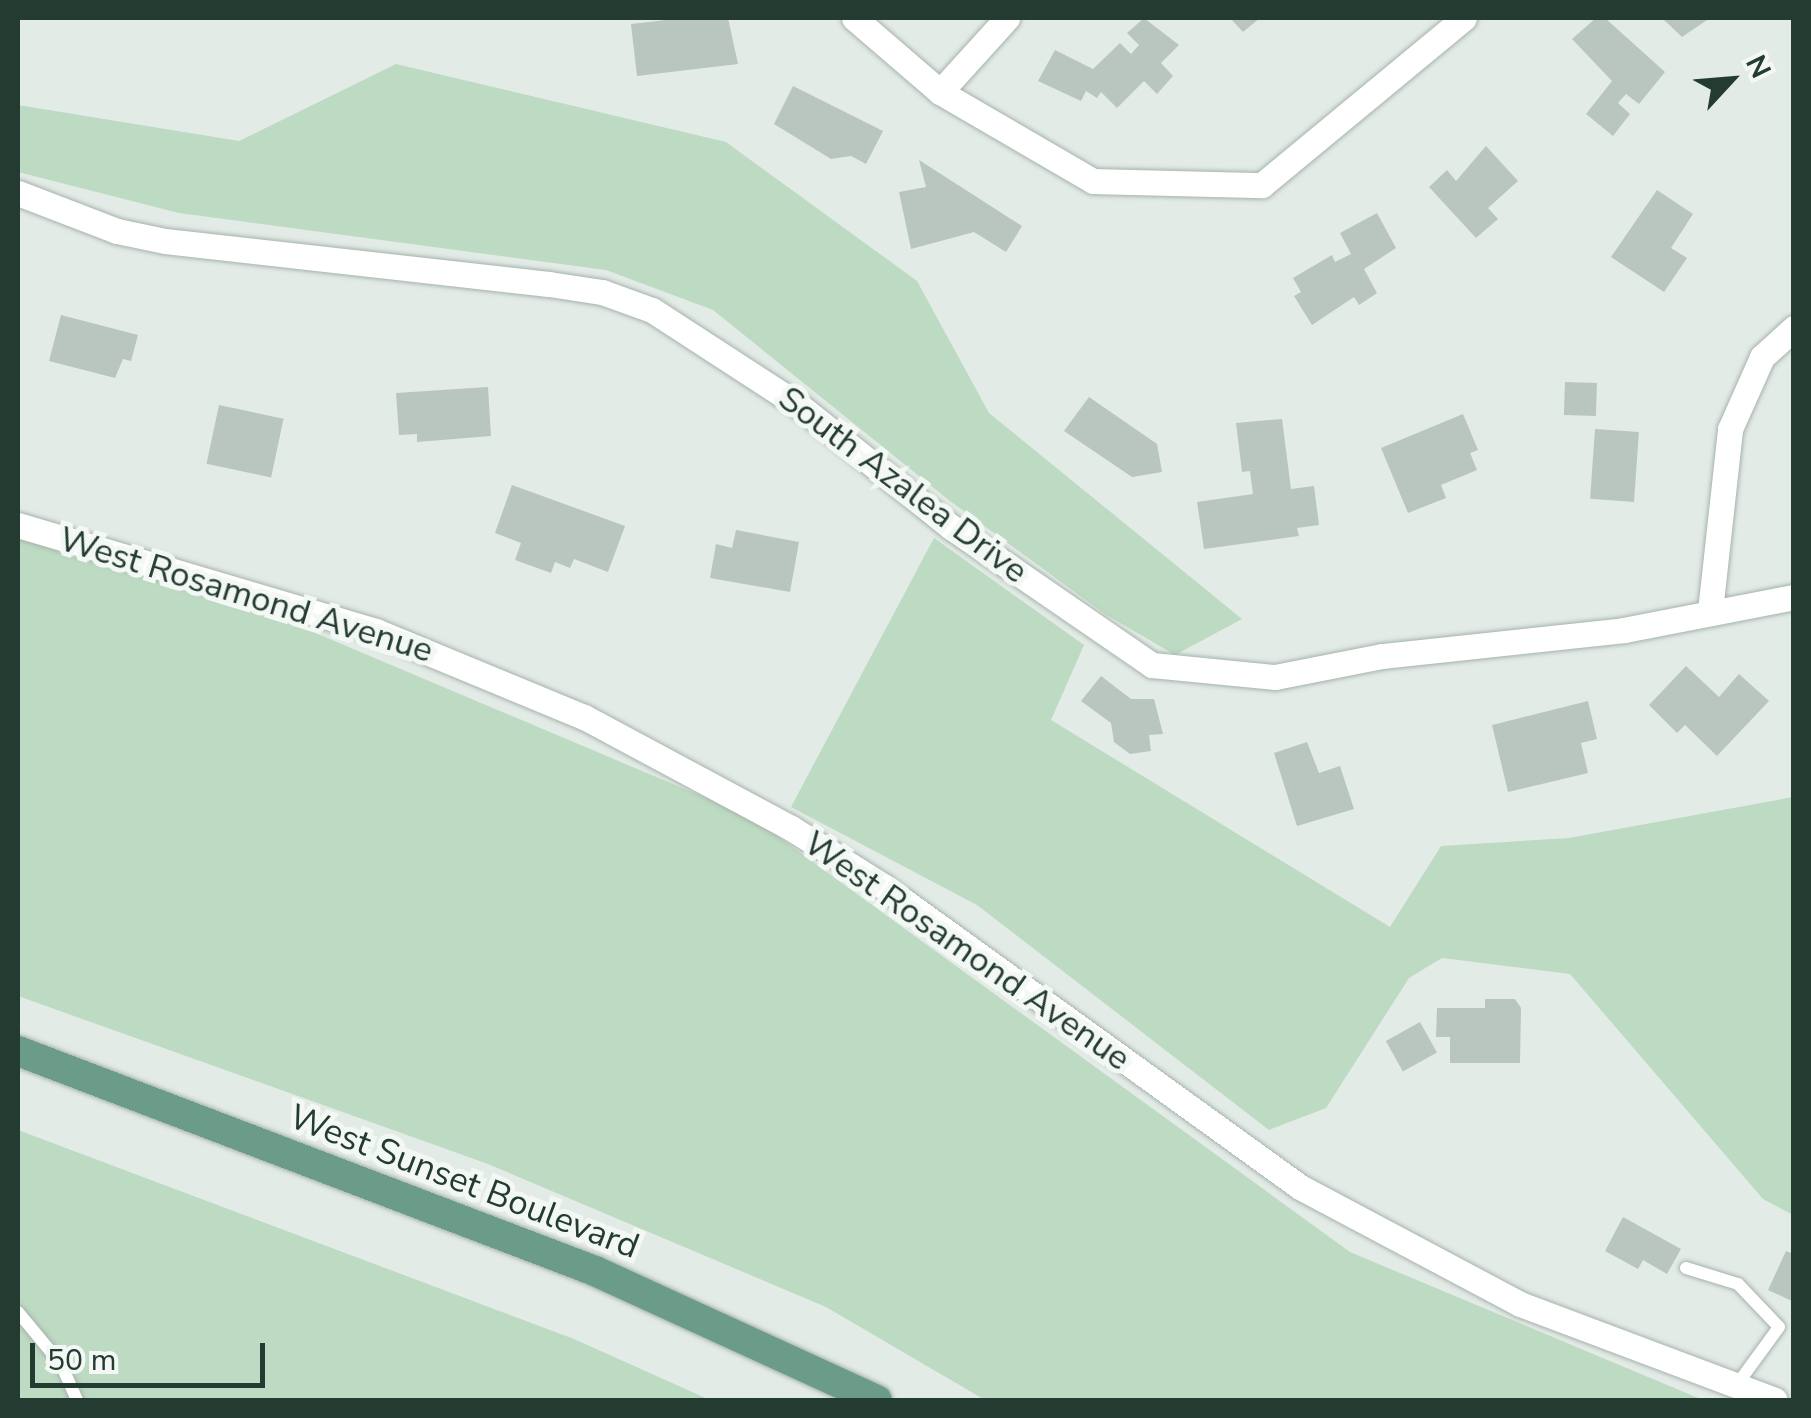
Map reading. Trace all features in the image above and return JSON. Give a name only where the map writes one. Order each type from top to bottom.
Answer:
[{"type":"main road","name":"West Sunset Boulevard","points":[[18,1052],[595,1271],[876,1400]]},
{"type":"street","points":[[854,18],[940,92],[1093,181],[1262,185],[1464,18]]},
{"type":"street","points":[[940,92],[1007,18]]},
{"type":"street","name":"South Azalea Drive","points":[[18,194],[165,242],[549,284],[602,292],[652,310],[797,404],[951,527],[1152,664],[1275,676],[1382,656],[1624,630],[1710,610],[1794,597]]},
{"type":"street","points":[[1710,610],[1730,429],[1762,358],[1794,328]]},
{"type":"street","name":"West Rosamond Avenue","points":[[18,525],[376,631],[584,717],[791,828],[883,886],[1300,1187],[1520,1304],[1775,1400]]},
{"type":"lane","points":[[1686,1268],[1738,1284],[1779,1328],[1736,1386]]},
{"type":"lane","points":[[18,1312],[60,1364],[77,1400]]},
{"type":"green space","points":[[396,64],[726,142],[917,281],[989,413],[1242,619],[1175,655],[1105,614],[950,501],[713,310],[606,270],[179,213],[18,172],[18,105],[239,141]]},
{"type":"green space","points":[[934,538],[1084,645],[1051,720],[1390,927],[1441,846],[1569,838],[1793,797],[1793,1215],[1763,1199],[1570,974],[1442,958],[1409,978],[1326,1108],[1269,1130],[977,905],[791,807]]},
{"type":"green space","points":[[18,539],[235,599],[751,817],[1350,1252],[1703,1400],[985,1400],[826,1307],[488,1164],[18,996]]},
{"type":"green space","points":[[18,1130],[574,1339],[710,1400],[18,1400]]},
{"type":"building","points":[[728,18],[738,64],[637,76],[631,24]]},
{"type":"building","points":[[1144,18],[1179,45],[1161,63],[1173,76],[1157,94],[1144,81],[1117,108],[1101,92],[1097,98],[1086,91],[1081,101],[1038,81],[1055,50],[1093,69],[1120,43],[1131,54],[1139,45],[1127,33]]},
{"type":"building","points":[[1230,18],[1260,18],[1243,32]]},
{"type":"building","points":[[1596,18],[1605,18],[1665,72],[1639,104],[1626,94],[1618,103],[1630,114],[1613,136],[1586,114],[1612,81],[1572,39]]},
{"type":"building","points":[[1662,18],[1710,18],[1682,37]]},
{"type":"building","points":[[793,86],[883,131],[866,164],[851,156],[831,159],[774,124]]},
{"type":"building","points":[[1486,146],[1518,181],[1488,208],[1498,219],[1476,238],[1429,187],[1447,170],[1456,181]]},
{"type":"building","points":[[919,160],[1022,226],[1006,252],[974,232],[911,249],[899,192],[926,187]]},
{"type":"building","points":[[1657,190],[1693,214],[1671,248],[1687,258],[1664,292],[1611,257]]},
{"type":"building","points":[[1377,213],[1396,248],[1364,269],[1377,293],[1359,305],[1354,297],[1312,325],[1294,296],[1301,292],[1293,278],[1332,255],[1335,262],[1351,254],[1340,233]]},
{"type":"building","points":[[61,315],[138,335],[131,361],[123,359],[115,378],[49,361]]},
{"type":"building","points":[[1565,382],[1597,383],[1596,416],[1564,415]]},
{"type":"building","points":[[488,387],[491,436],[417,442],[417,434],[399,435],[396,393]]},
{"type":"building","points":[[1089,397],[1157,444],[1162,472],[1132,477],[1064,431]]},
{"type":"building","points":[[219,405],[284,419],[271,477],[207,464]]},
{"type":"building","points":[[1463,414],[1478,450],[1470,453],[1477,470],[1441,485],[1446,498],[1408,513],[1381,448]]},
{"type":"building","points":[[1282,419],[1291,489],[1314,486],[1319,525],[1297,528],[1299,536],[1204,549],[1197,502],[1253,494],[1250,471],[1242,472],[1236,423]]},
{"type":"building","points":[[1595,429],[1639,432],[1634,502],[1590,499]]},
{"type":"building","points":[[512,485],[625,526],[608,572],[574,559],[570,568],[555,562],[551,573],[515,560],[521,543],[495,533]]},
{"type":"building","points":[[736,530],[799,542],[790,592],[710,578],[716,544],[732,548]]},
{"type":"building","points":[[1686,666],[1719,697],[1739,674],[1769,701],[1717,756],[1685,725],[1677,733],[1649,705]]},
{"type":"building","points":[[1101,676],[1131,699],[1154,699],[1163,734],[1149,735],[1151,751],[1130,754],[1114,742],[1111,723],[1081,701]]},
{"type":"building","points":[[1588,701],[1597,739],[1581,743],[1588,773],[1508,792],[1492,725]]},
{"type":"building","points":[[1307,742],[1319,773],[1340,766],[1354,809],[1297,826],[1274,753]]},
{"type":"building","points":[[1485,999],[1515,999],[1521,1008],[1520,1063],[1450,1063],[1450,1037],[1436,1037],[1437,1008],[1485,1008]]},
{"type":"building","points":[[1420,1022],[1437,1053],[1403,1072],[1386,1041]]},
{"type":"building","points":[[1623,1217],[1681,1249],[1667,1274],[1643,1260],[1638,1269],[1605,1251]]},
{"type":"building","points":[[1786,1251],[1794,1254],[1794,1302],[1768,1290]]}]
